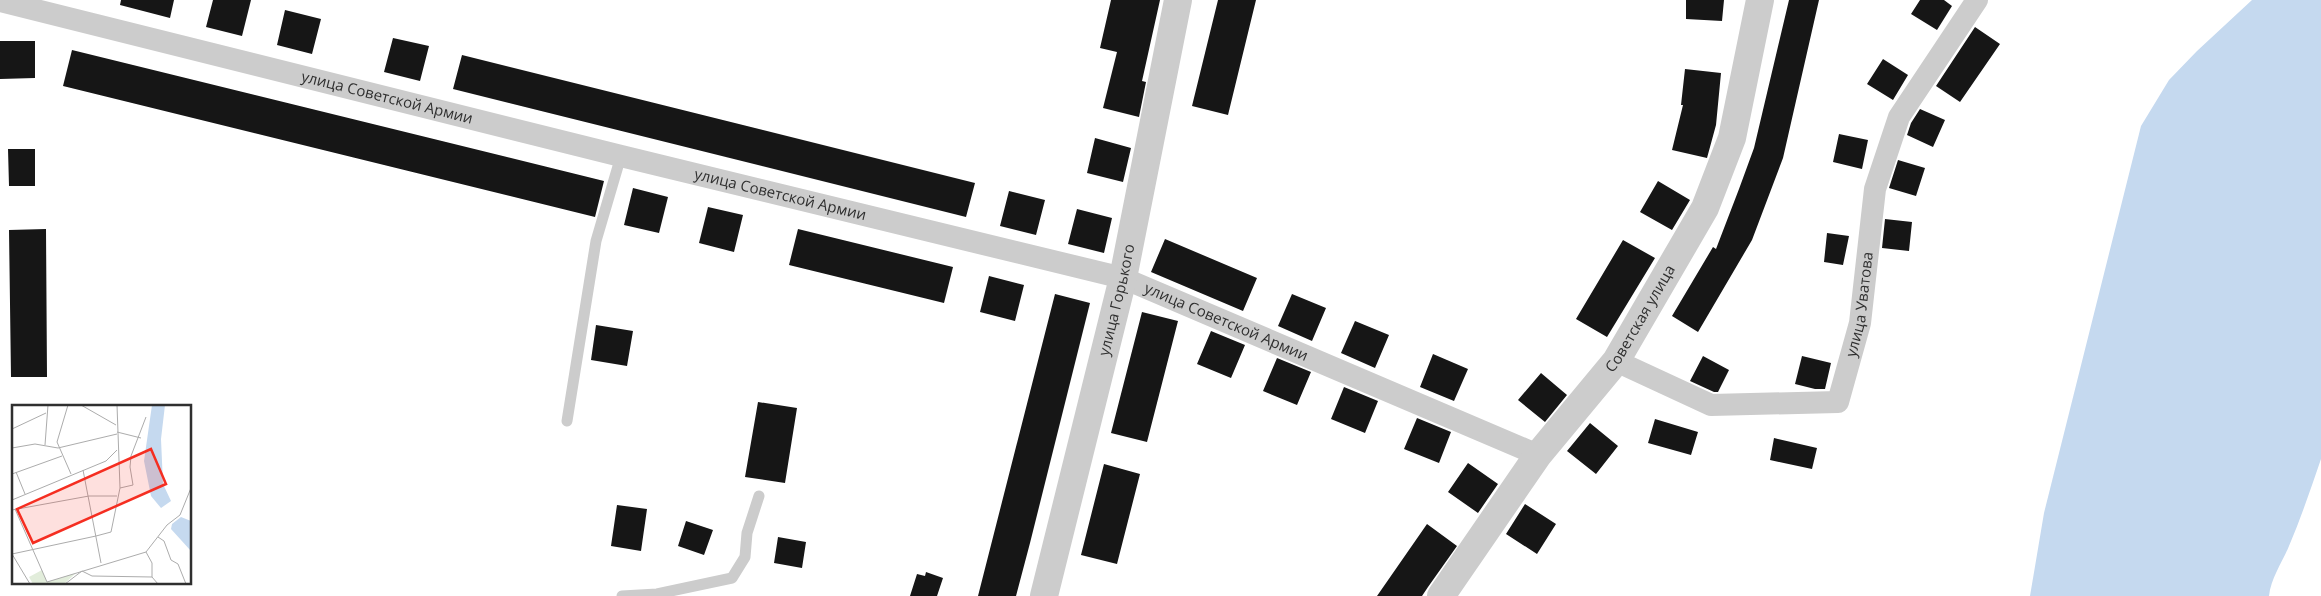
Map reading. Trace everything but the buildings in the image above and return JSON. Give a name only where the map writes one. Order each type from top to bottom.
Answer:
[{"type":"street","name":"улица Горького","points":[[1044,596],[1123,278],[1178,0]]},
{"type":"street","name":"Советская улица","points":[[1441,596],[1538,455],[1616,361],[1705,208],[1732,138],[1760,0]]},
{"type":"street","name":"улица Уватова","points":[[1616,361],[1711,405],[1838,402],[1860,323],[1876,189],[1899,116],[1978,0]]},
{"type":"street","name":"улица Советской Армии","points":[[0,1],[621,156],[1123,278],[1538,455]]},
{"type":"lane","points":[[567,421],[596,241],[621,156]]},
{"type":"lane","points":[[622,596],[657,594],[732,578],[745,557],[747,533],[758,496]]},
{"type":"water","points":[[2252,0],[2321,0],[2321,459],[2302,514],[2274,577],[2269,596],[2030,596],[2044,513],[2141,126],[2169,80]]}]
